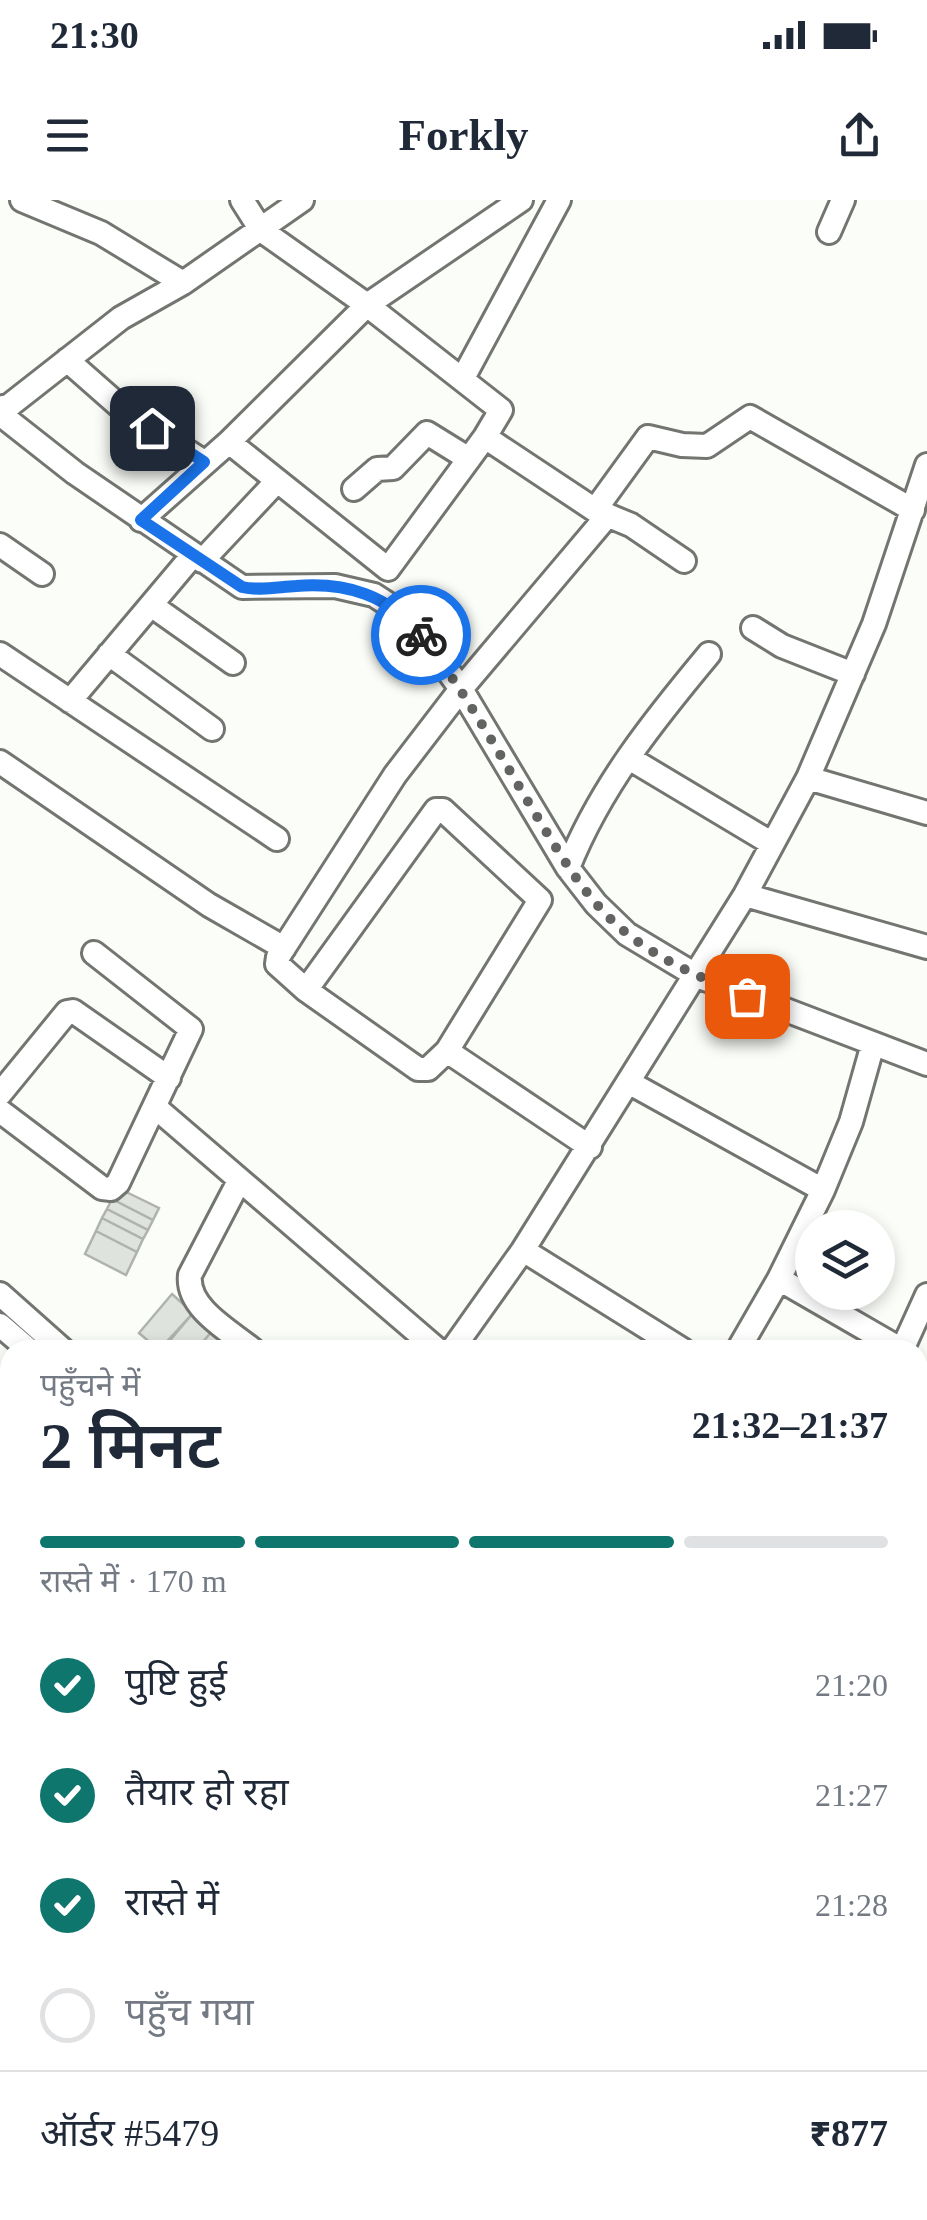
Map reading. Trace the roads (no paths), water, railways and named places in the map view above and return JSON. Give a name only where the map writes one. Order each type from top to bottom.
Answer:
[{"type":"street","points":[[22,200],[102,234],[183,283]]},
{"type":"street","points":[[229,442],[388,569],[485,437],[500,408],[261,230],[242,200]]},
{"type":"street","points":[[302,200],[183,283],[121,318],[0,411],[141,520],[248,588],[320,584],[374,595],[411,623],[461,688],[568,868],[596,904],[628,934],[697,976],[927,1064]]},
{"type":"street","points":[[141,520],[229,442],[366,305],[521,200]]},
{"type":"street","points":[[463,378],[559,200]]},
{"type":"street","points":[[829,232],[843,200]]},
{"type":"street","points":[[67,360],[125,410],[204,462]]},
{"type":"street","points":[[306,990],[436,810],[444,810],[540,900],[447,1051],[428,1068],[418,1069],[306,990],[279,968],[278,957],[388,785],[602,512],[648,437],[707,446],[750,417],[913,510]]},
{"type":"street","points":[[354,489],[377,469],[394,467],[427,433],[468,459]]},
{"type":"street","points":[[485,437],[684,561]]},
{"type":"street","points":[[459,1340],[523,1250],[697,976],[808,778],[874,624],[927,464]]},
{"type":"street","points":[[70,701],[152,604],[278,482]]},
{"type":"street","points":[[0,545],[42,574]]},
{"type":"street","points":[[152,604],[233,663]]},
{"type":"street","points":[[753,628],[782,646],[852,674]]},
{"type":"street","points":[[0,654],[277,839]]},
{"type":"street","points":[[109,654],[212,729]]},
{"type":"street","points":[[568,868],[597,804],[709,654]]},
{"type":"street","points":[[629,758],[771,843]]},
{"type":"street","points":[[0,762],[210,905],[284,948]]},
{"type":"street","points":[[808,778],[927,813]]},
{"type":"street","points":[[745,895],[927,947]]},
{"type":"street","points":[[0,1111],[106,1190],[118,1183],[191,1034],[190,1026],[94,954]]},
{"type":"street","points":[[0,1094],[67,1012],[73,1011],[169,1078]]},
{"type":"street","points":[[744,1340],[780,1279],[823,1190],[851,1122],[874,1044]]},
{"type":"street","points":[[447,1051],[590,1147]]},
{"type":"street","points":[[630,1083],[823,1190]]},
{"type":"street","points":[[155,1108],[426,1340]]},
{"type":"street","points":[[239,1181],[190,1275],[188,1288],[196,1302],[241,1340]]},
{"type":"street","points":[[523,1250],[667,1340]]},
{"type":"street","points":[[780,1279],[885,1340]]},
{"type":"street","points":[[0,1294],[51,1340]]},
{"type":"street","points":[[907,1340],[927,1295]]}]
